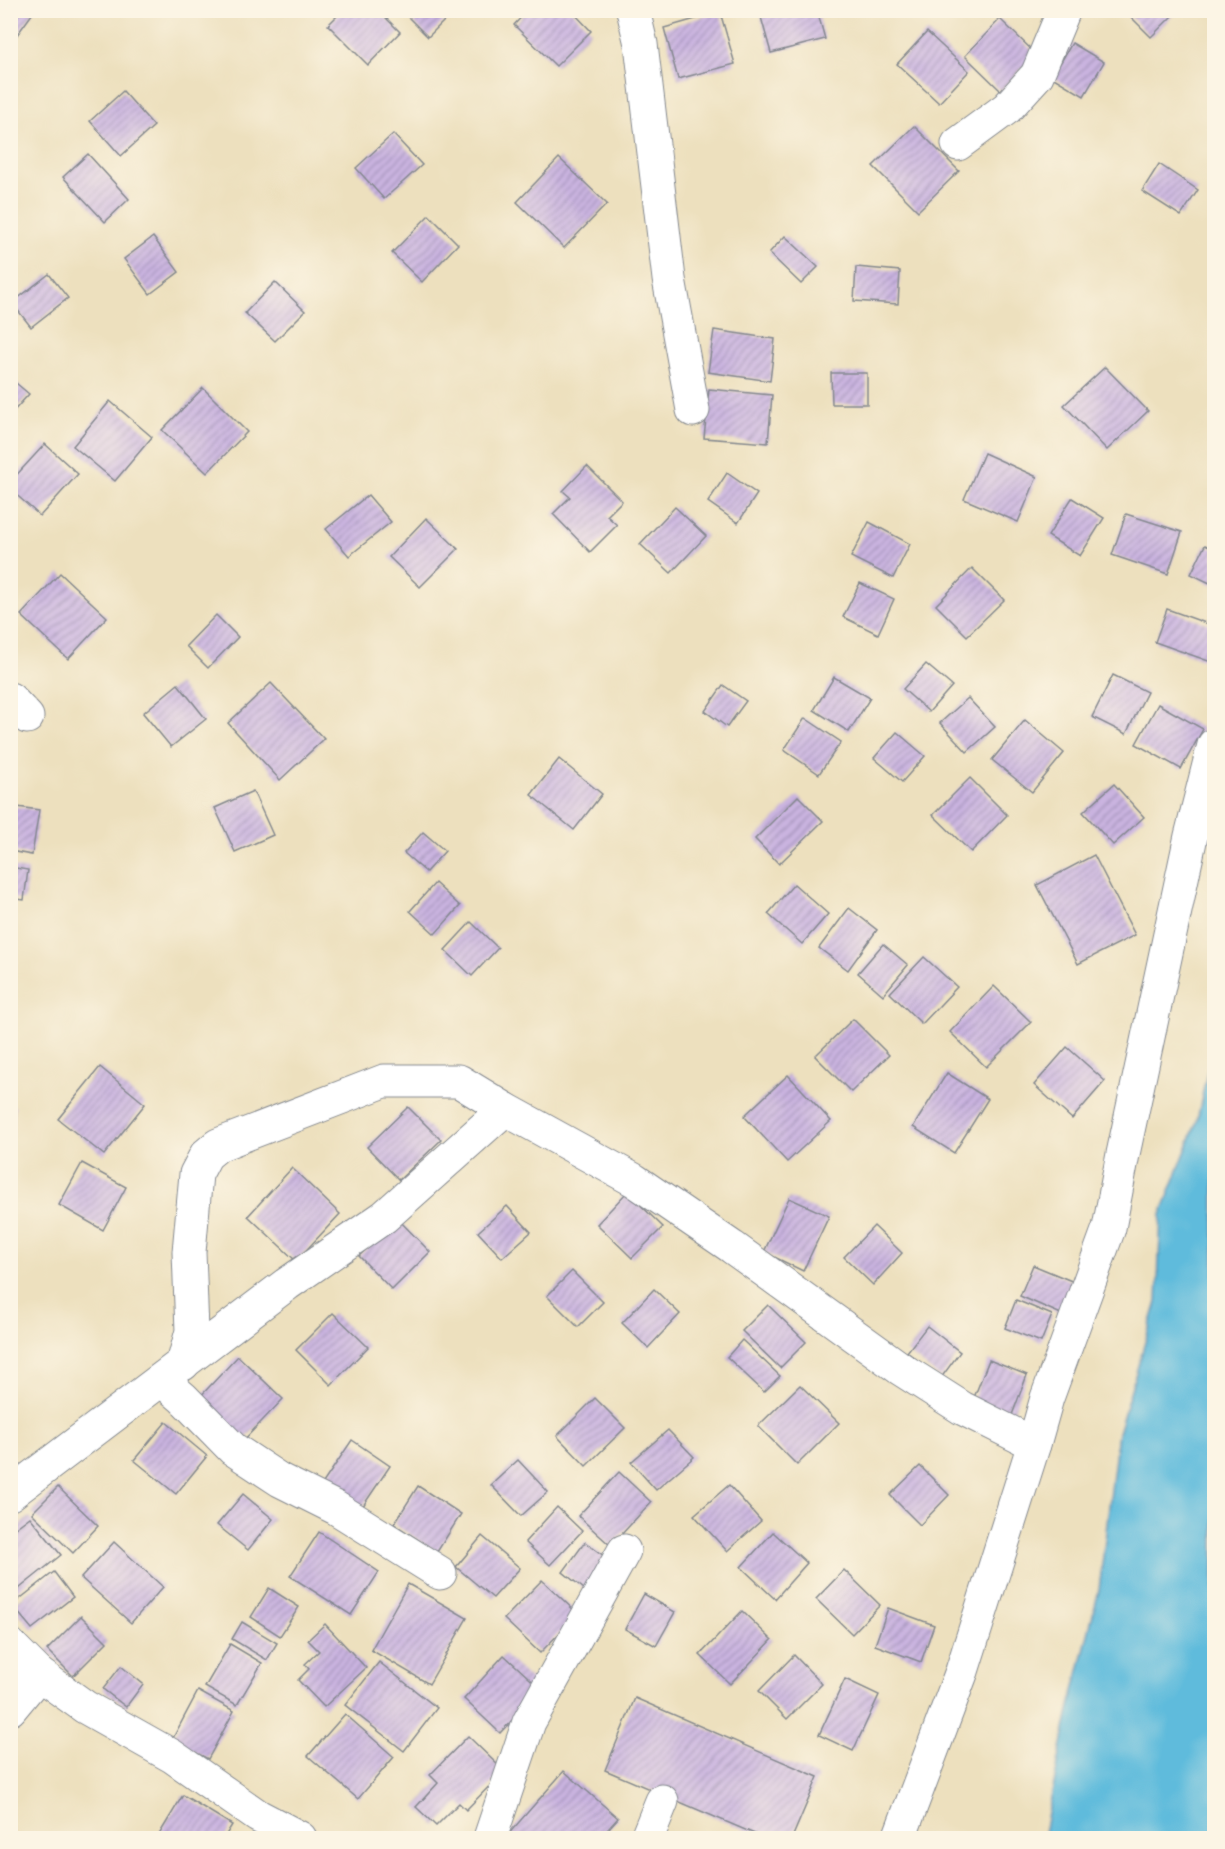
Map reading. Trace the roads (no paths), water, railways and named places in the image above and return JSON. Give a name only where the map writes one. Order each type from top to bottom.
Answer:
[{"type":"street","points":[[633,10],[641,44],[669,279],[693,410]]},
{"type":"street","points":[[958,144],[1007,108],[1037,75],[1064,10]]},
{"type":"street","points":[[898,1839],[962,1671],[1047,1398],[1109,1228],[1191,836],[1215,745]]},
{"type":"street","points":[[440,1573],[336,1508],[280,1480],[233,1449],[183,1398],[172,1372],[192,1331],[189,1252],[196,1173],[206,1155],[218,1145],[384,1080],[459,1082],[634,1180],[732,1247],[901,1369],[962,1408],[1034,1444]]},
{"type":"street","points":[[10,1494],[287,1284],[384,1217],[505,1109]]},
{"type":"street","points":[[490,1839],[529,1722],[624,1551]]},
{"type":"street","points":[[10,1644],[39,1674],[85,1707],[172,1756],[258,1816],[300,1839]]},
{"type":"street","points":[[10,1708],[39,1674]]},
{"type":"street","points":[[647,1839],[662,1801]]},
{"type":"water","points":[[1214,1039],[1214,1838],[1043,1838],[1068,1715],[1099,1590],[1118,1433],[1157,1302],[1161,1215],[1197,1121]]}]
